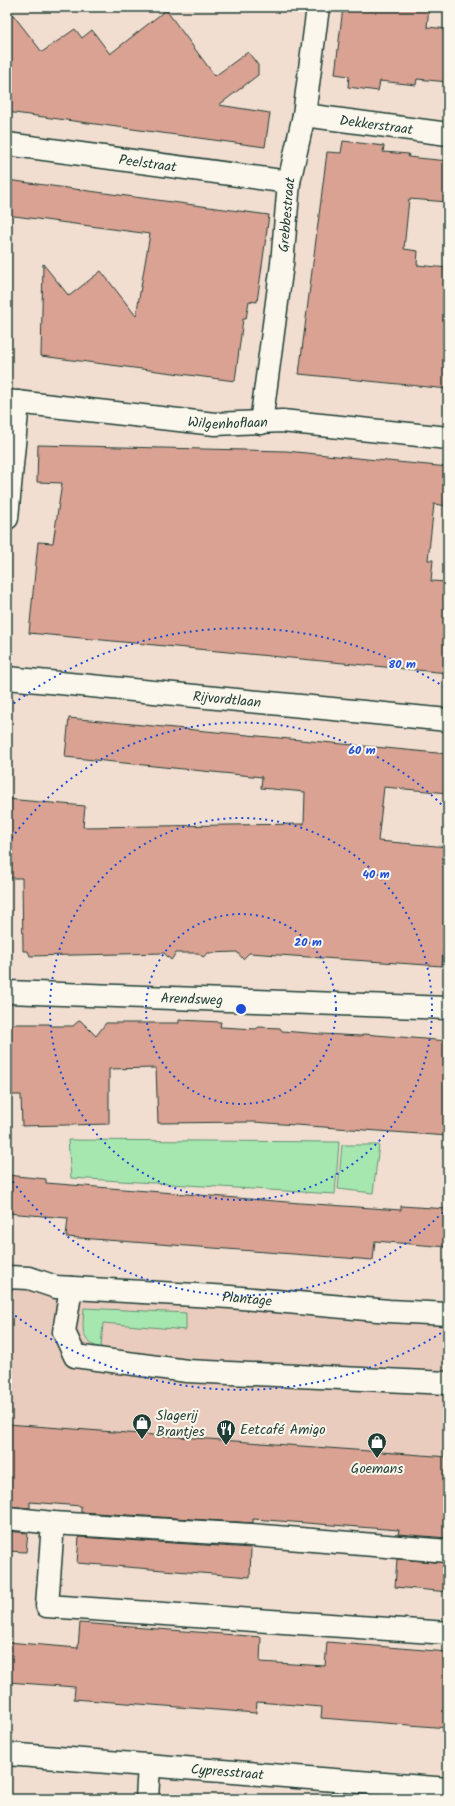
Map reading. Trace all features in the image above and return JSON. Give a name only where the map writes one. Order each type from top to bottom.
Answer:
[{"type":"street","name":"Grebbestraat","points":[[261,423],[281,271],[289,182],[304,115],[318,7]]},
{"type":"street","name":"Dekkerstraat","points":[[304,115],[448,134]]},
{"type":"street","name":"Peelstraat","points":[[7,144],[289,182]]},
{"type":"street","name":"Wilgenhoflaan","points":[[12,402],[215,424],[282,422],[448,438]]},
{"type":"street","points":[[7,518],[12,402]]},
{"type":"street","name":"Rijvordtlaan","points":[[7,678],[448,720]]},
{"type":"street","name":"Arendsweg","points":[[7,992],[448,1008]]},
{"type":"street","name":"Plantage","points":[[7,1277],[29,1278],[46,1284],[71,1288],[230,1297],[388,1311],[448,1314]]},
{"type":"street","name":"Plantage","points":[[7,1292],[46,1284]]},
{"type":"street","points":[[71,1288],[64,1332],[75,1356],[187,1371],[448,1383]]},
{"type":"street","points":[[7,1518],[53,1523],[251,1535],[448,1550]]},
{"type":"street","points":[[53,1523],[47,1606],[448,1633]]},
{"type":"street","name":"Cypresstraat","points":[[7,1754],[448,1789]]},
{"type":"street","points":[[147,1799],[149,1765]]},
{"type":"shaded area","points":[[7,1277],[448,1314],[448,1498],[7,1456]]},
{"type":"green space","points":[[68,1140],[339,1142],[335,1194],[71,1178]]},
{"type":"green space","points":[[342,1145],[379,1145],[373,1193],[338,1189]]},
{"type":"green space","points":[[84,1308],[186,1313],[186,1330],[103,1323],[101,1348],[89,1342],[86,1338],[83,1327]]},
{"type":"building","points":[[7,7],[42,52],[75,29],[82,38],[92,30],[110,54],[166,10],[215,76],[248,52],[258,65],[258,75],[219,105],[270,113],[265,147],[7,112]]},
{"type":"building","points":[[343,7],[429,7],[427,27],[448,29],[448,82],[417,79],[416,85],[380,81],[378,91],[348,87],[349,76],[335,74]]},
{"type":"building","points":[[343,141],[384,146],[383,152],[409,154],[408,157],[448,161],[448,202],[409,199],[404,249],[418,251],[417,265],[448,268],[448,389],[299,374],[327,152],[341,153]]},
{"type":"building","points":[[7,180],[269,215],[257,302],[249,301],[246,319],[243,319],[235,381],[41,356],[43,264],[69,296],[101,271],[136,316],[150,234],[7,215]]},
{"type":"building","points":[[38,445],[286,451],[448,467],[448,506],[434,504],[428,560],[433,560],[431,581],[448,582],[448,673],[29,633],[38,542],[53,543],[62,483],[37,482]]},
{"type":"building","points":[[69,718],[448,754],[448,793],[384,787],[378,841],[448,847],[448,889],[442,966],[249,953],[243,959],[237,952],[208,953],[203,957],[198,953],[176,953],[171,960],[164,953],[30,956],[28,951],[23,951],[22,878],[7,878],[7,799],[85,806],[83,827],[304,824],[305,792],[261,788],[262,777],[65,757]]},
{"type":"building","points":[[80,1020],[96,1036],[106,1023],[179,1023],[179,1020],[221,1022],[220,1027],[256,1029],[259,1027],[280,1028],[282,1031],[361,1036],[364,1034],[448,1041],[448,1136],[254,1122],[158,1123],[156,1068],[109,1069],[109,1124],[22,1126],[21,1095],[7,1095],[7,1026],[10,1026],[10,1024],[49,1024],[52,1026],[73,1026]]},
{"type":"building","points":[[7,1175],[46,1179],[46,1183],[300,1203],[401,1210],[401,1206],[448,1209],[448,1247],[375,1241],[373,1260],[66,1237],[68,1218],[7,1213]]},
{"type":"building","points":[[7,1424],[448,1457],[448,1538],[398,1534],[399,1530],[253,1519],[253,1523],[81,1512],[81,1506],[30,1502],[30,1508],[7,1506]]},
{"type":"building","points":[[7,1531],[28,1533],[26,1552],[7,1551]]},
{"type":"building","points":[[79,1537],[251,1548],[250,1577],[77,1563]]},
{"type":"building","points":[[397,1559],[448,1563],[448,1592],[395,1587]]},
{"type":"building","points":[[80,1623],[261,1637],[260,1662],[325,1666],[327,1642],[448,1652],[448,1728],[321,1718],[322,1707],[257,1702],[256,1713],[74,1699],[75,1687],[7,1682],[7,1642],[78,1648]]},
{"type":"place","name":"Slagerij Brantjes","points":[[142,1440]]},
{"type":"place","name":"Eetcafé Amigo","points":[[226,1446]]},
{"type":"place","name":"Goemans","points":[[377,1459]]}]
